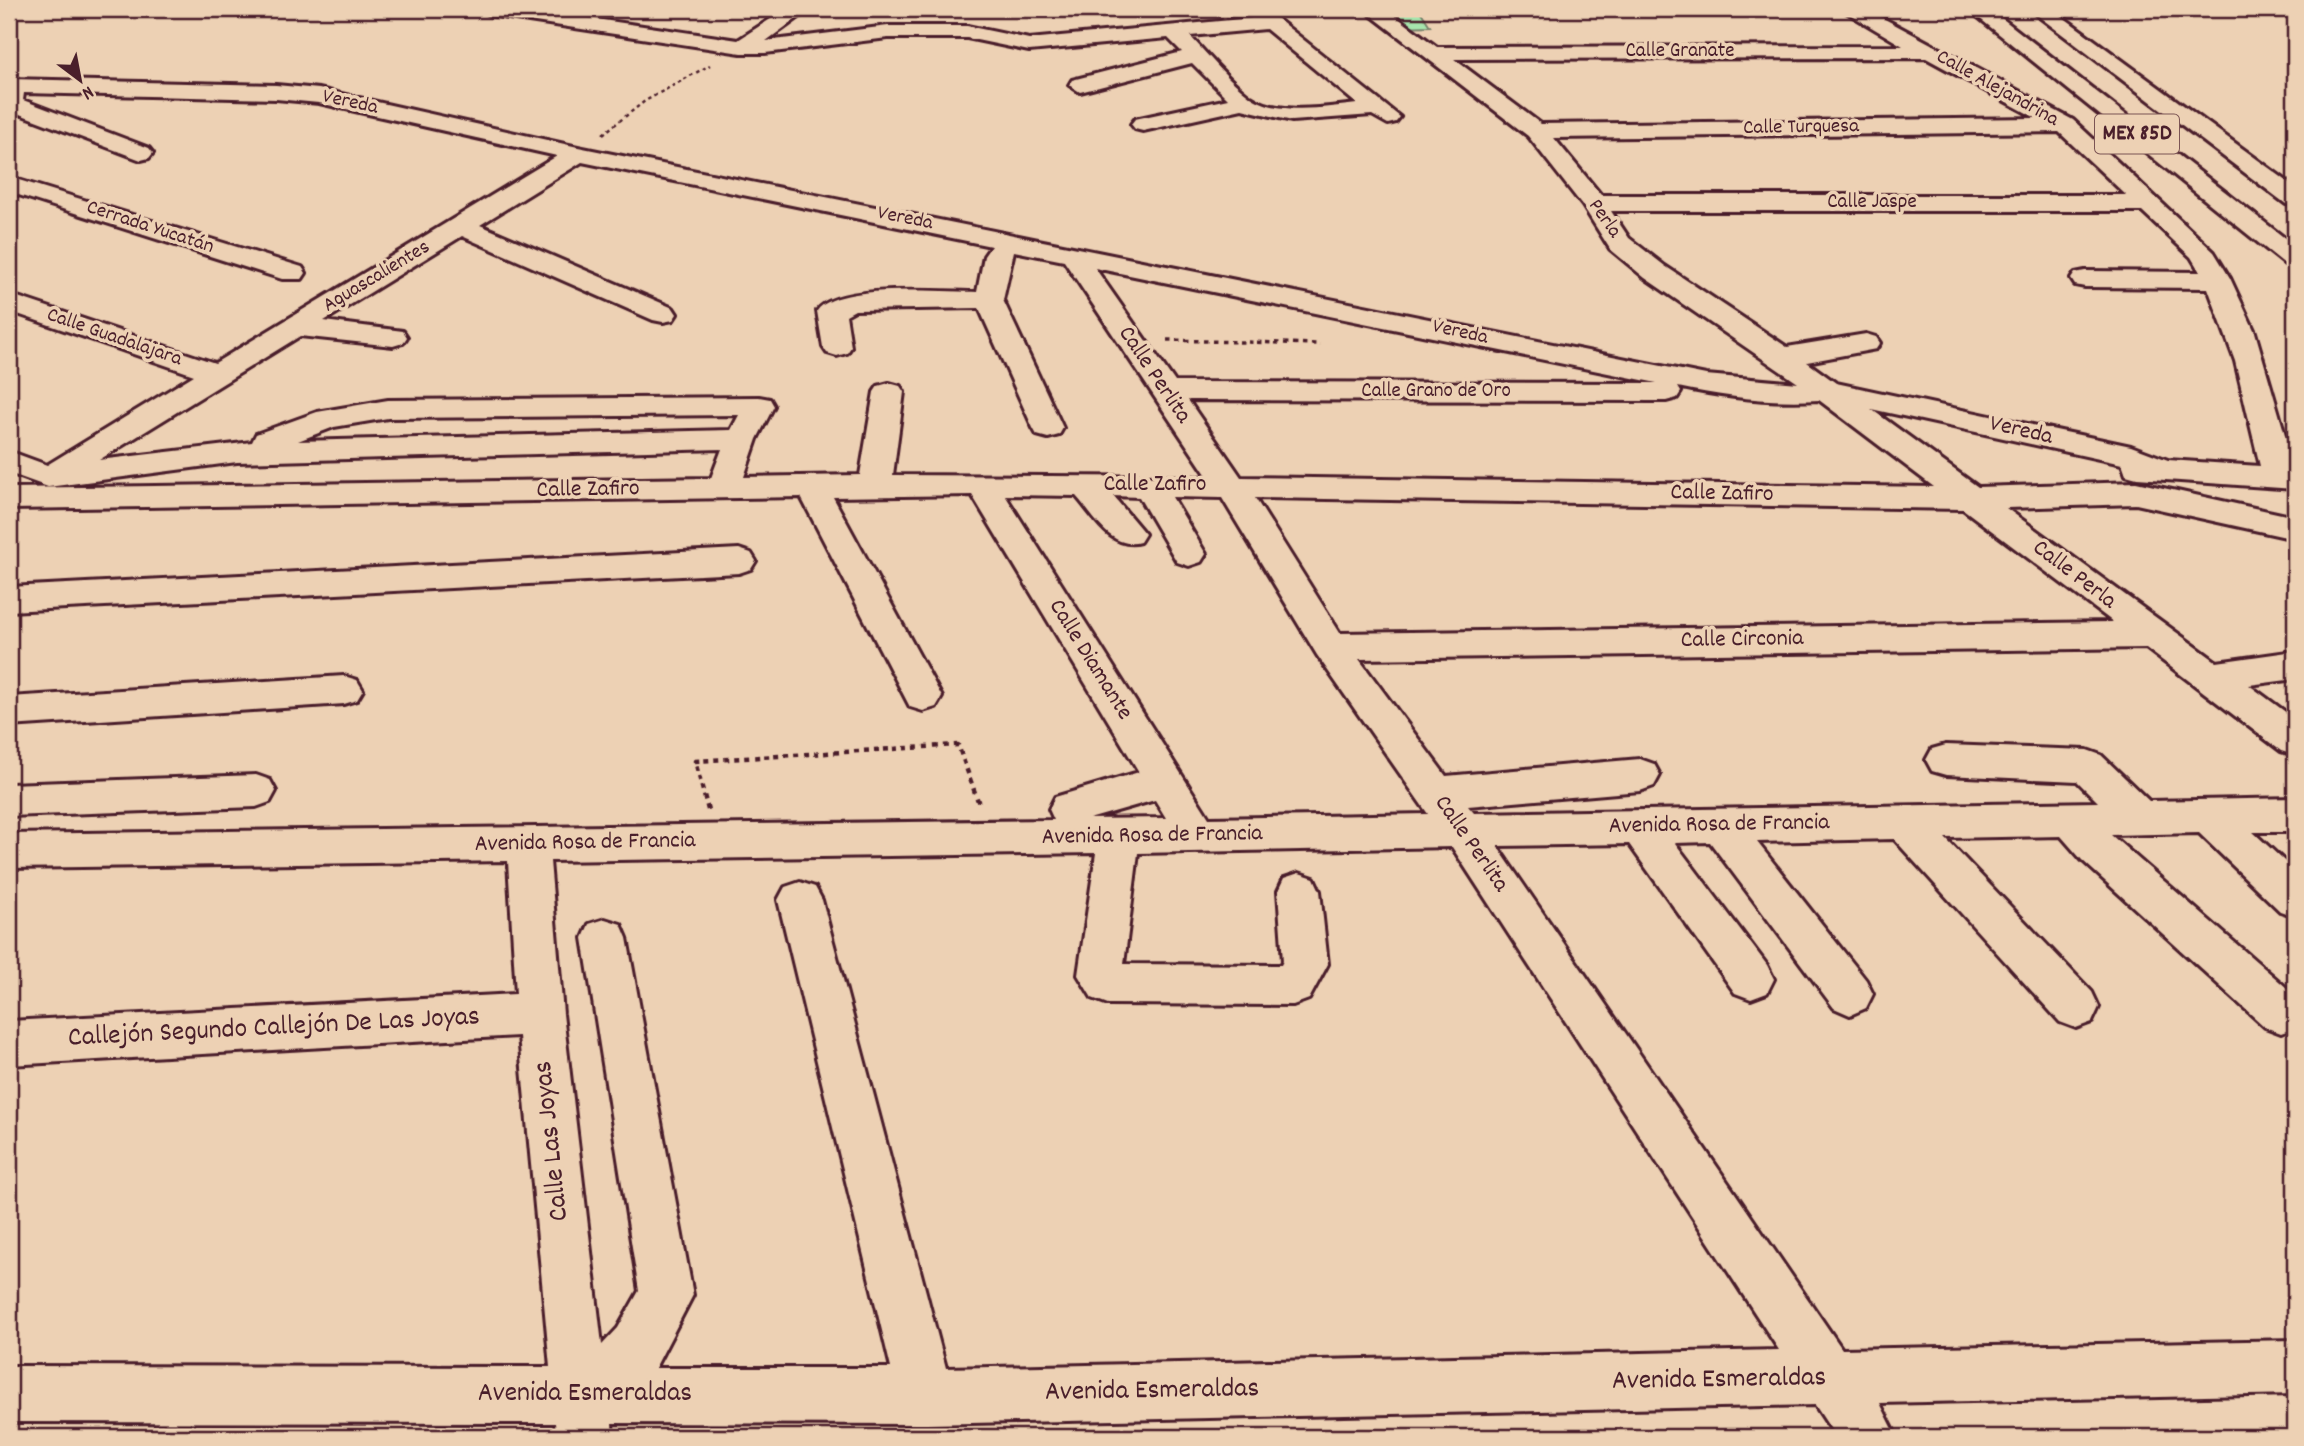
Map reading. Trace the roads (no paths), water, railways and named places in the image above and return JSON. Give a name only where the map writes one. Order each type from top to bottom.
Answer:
[{"type":"main road","points":[[489,9],[741,47],[765,47],[888,32],[967,32],[984,22]]},
{"type":"main road","points":[[741,47],[800,9]]},
{"type":"main road","name":"Perla","points":[[1373,9],[1536,131],[1594,203],[1619,243],[1656,272],[1782,357],[1826,397]]},
{"type":"main road","name":"Calle Alejandrina","points":[[1852,9],[2065,125],[2201,252],[2218,280],[2244,340],[2287,478]]},
{"type":"main road","name":"MEX 85D","points":[[1978,9],[2295,259]]},
{"type":"main road","name":"MEX 85D","points":[[2039,9],[2295,199]]},
{"type":"main road","points":[[771,28],[912,15],[984,22],[1010,43],[1029,45],[1173,32],[1260,16],[1385,114],[1281,114],[1258,110],[1244,102],[1173,32]]},
{"type":"main road","name":"Calle Granate","points":[[1431,53],[1930,52]]},
{"type":"main road","points":[[1080,85],[1197,55]]},
{"type":"main road","points":[[11,86],[11,103],[141,153]]},
{"type":"main road","name":"Vereda","points":[[11,86],[275,92],[319,96],[578,154],[1706,384],[1826,397],[2139,471],[2287,478]]},
{"type":"main road","points":[[1143,124],[1244,102]]},
{"type":"main road","name":"Calle Turquesa","points":[[1536,131],[2065,125]]},
{"type":"main road","name":"Aguascalientes","points":[[10,499],[578,154]]},
{"type":"main road","name":"Cerrada Yucatán","points":[[9,184],[292,273]]},
{"type":"main road","name":"Calle Jaspe","points":[[1594,203],[2149,203]]},
{"type":"main road","points":[[460,226],[663,314]]},
{"type":"main road","points":[[1008,240],[998,256],[989,300],[1048,428]]},
{"type":"main road","name":"Calle Perlita","points":[[1072,253],[1230,485],[1330,646],[1462,829],[1869,1437]]},
{"type":"main road","points":[[2085,279],[2218,280]]},
{"type":"main road","points":[[837,347],[831,311],[850,302],[989,300]]},
{"type":"main road","name":"Calle Guadalajara","points":[[9,302],[219,374]]},
{"type":"main road","points":[[295,327],[393,337]]},
{"type":"main road","points":[[1782,357],[1866,343]]},
{"type":"main road","name":"Calle Grano de Oro","points":[[1164,391],[1679,393],[1692,391],[1706,384]]},
{"type":"main road","points":[[875,485],[889,392]]},
{"type":"main road","name":"Calle Perla","points":[[1826,397],[1971,498],[2295,740]]},
{"type":"main road","points":[[9,461],[48,477],[237,452],[741,439],[724,488]]},
{"type":"main road","name":"Calle Zafiro","points":[[10,499],[982,484],[1230,485],[1971,498],[2139,471],[2295,528]]},
{"type":"main road","name":"Calle Diamante","points":[[982,484],[1198,835]]},
{"type":"main road","points":[[1083,484],[1128,534]]},
{"type":"main road","points":[[1149,485],[1189,554]]},
{"type":"main road","points":[[811,486],[923,697]]},
{"type":"main road","points":[[9,599],[739,561]]},
{"type":"main road","name":"Calle Circonia","points":[[1330,646],[2155,635]]},
{"type":"main road","points":[[2212,677],[2295,665]]},
{"type":"main road","points":[[9,712],[344,690]]},
{"type":"main road","points":[[1946,760],[2087,766],[2139,817]]},
{"type":"main road","points":[[1435,793],[1640,775]]},
{"type":"main road","points":[[1069,809],[1164,781]]},
{"type":"main road","points":[[9,800],[256,791]]},
{"type":"main road","name":"Avenida Rosa de Francia","points":[[9,850],[1198,835],[2295,815]]},
{"type":"main road","points":[[2208,816],[2295,898]]},
{"type":"main road","points":[[2071,819],[2097,848],[2281,1012]]},
{"type":"main road","points":[[1904,822],[2076,1007]]},
{"type":"main road","points":[[1720,825],[1850,995]]},
{"type":"main road","points":[[1639,827],[1751,979]]},
{"type":"main road","points":[[1119,836],[1100,975],[1108,984],[1293,985],[1306,964],[1299,891]]},
{"type":"main road","name":"Calle Las Joyas","points":[[528,844],[540,1014],[587,1409]]},
{"type":"main road","points":[[800,900],[926,1396]]},
{"type":"main road","points":[[587,1409],[637,1347],[666,1295],[605,938]]},
{"type":"main road","name":"Callejón Segundo Callejón De Las Joyas","points":[[9,1043],[540,1014]]},
{"type":"main road","name":"Avenida Esmeraldas","points":[[9,1394],[587,1409],[926,1396],[1830,1379],[2295,1367]]}]
